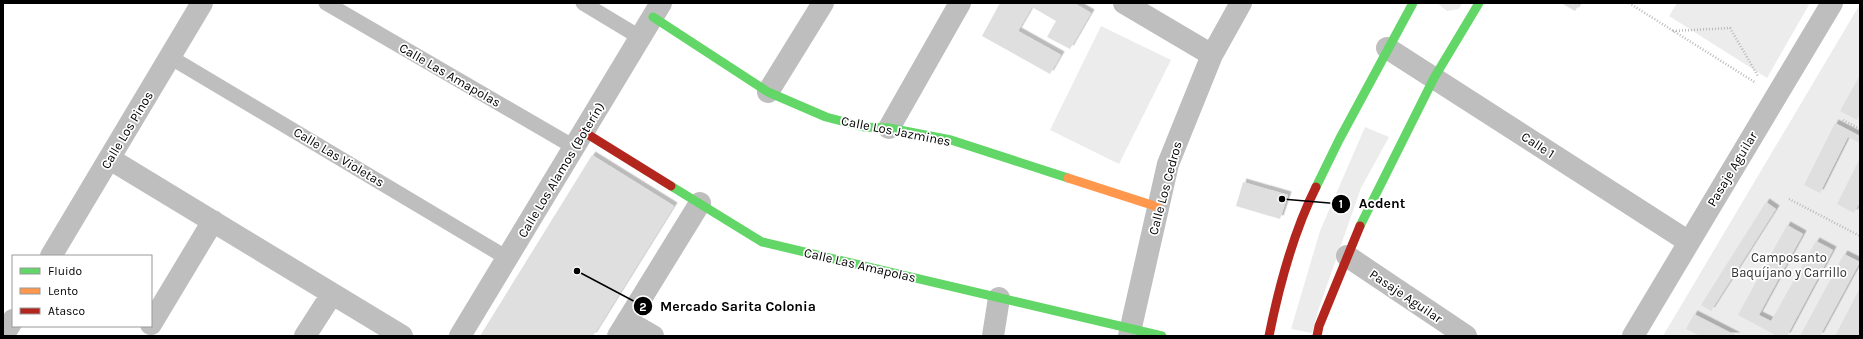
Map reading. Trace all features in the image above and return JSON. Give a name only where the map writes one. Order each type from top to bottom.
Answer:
[{"type":"street","name":"Calle Los Pinos","points":[[52,255],[202,3]]},
{"type":"street","points":[[768,92],[822,3]]},
{"type":"street","points":[[888,128],[960,3]]},
{"type":"street","points":[[1124,3],[1212,55]]},
{"type":"street","name":"Calle Los Cedros","points":[[1129,332],[1168,164],[1212,55],[1240,3]]},
{"type":"street","points":[[1269,336],[1275,306],[1294,242],[1314,191],[1338,140],[1413,3]]},
{"type":"street","points":[[1317,336],[1319,326],[1365,212],[1434,78],[1479,3]]},
{"type":"street","name":"Pasaje Aguilar","points":[[1633,336],[1688,242],[1771,92],[1832,3]]},
{"type":"street","name":"Calle Los Alamos (Boterín)","points":[[460,336],[657,10]]},
{"type":"street","name":"Calle Los Jazmines","points":[[657,10],[768,92],[826,117],[864,127],[888,128],[951,140],[1158,207]]},
{"type":"street","name":"Calle 1","points":[[1387,48],[1688,242]]},
{"type":"street","name":"Calle Las Amapolas","points":[[579,139],[700,203],[762,242],[998,298],[1129,332],[1162,336]]},
{"type":"street","points":[[110,159],[402,336]]},
{"type":"street","points":[[653,336],[622,329],[700,203]]},
{"type":"street","points":[[152,322],[213,221]]},
{"type":"street","name":"Pasaje Aguilar","points":[[1347,256],[1466,336]]},
{"type":"street","points":[[304,336],[332,294]]},
{"type":"street","points":[[993,336],[998,298]]},
{"type":"street","points":[[3,336],[12,322]]},
{"type":"street","points":[[144,336],[149,327]]},
{"type":"lane","name":"Calle Las Amapolas","points":[[326,3],[579,139]]},
{"type":"lane","points":[[583,3],[641,38]]},
{"type":"lane","name":"Calle Las Violetas","points":[[170,57],[507,258]]},
{"type":"path","points":[[1629,3],[1771,92]]},
{"type":"path","points":[[1673,31],[1730,28],[1771,92]]},
{"type":"path","points":[[1843,120],[1860,129]]},
{"type":"path","points":[[1789,199],[1860,236]]},
{"type":"green space","points":[[1437,3],[1462,3],[1459,9],[1447,11]]},
{"type":"green space","points":[[1677,3],[1810,3],[1767,78],[1669,16]]},
{"type":"green space","name":"Camposanto Baquíjano y Carrillo","points":[[1860,4],[1860,336],[1663,336]]},
{"type":"green space","points":[[1101,26],[1171,60],[1119,164],[1050,130]]},
{"type":"green space","points":[[1365,127],[1389,137],[1361,188],[1319,308],[1312,333],[1291,329],[1320,231]]},
{"type":"building","points":[[1000,3],[1074,3],[1091,13],[1070,49],[1047,37],[1056,21],[1032,7],[1018,31],[1061,55],[1050,74],[982,36]]},
{"type":"building","points":[[1561,3],[1580,3],[1575,11]]},
{"type":"building","points":[[1860,75],[1860,114],[1857,120],[1840,111]]},
{"type":"building","points":[[1835,123],[1860,136],[1860,143],[1848,137],[1820,193],[1804,185]]},
{"type":"building","points":[[592,155],[674,206],[593,336],[480,336]]},
{"type":"building","points":[[1860,158],[1860,202],[1854,213],[1837,204]]},
{"type":"building","points":[[1243,182],[1288,195],[1280,219],[1236,206]]},
{"type":"building","points":[[1766,202],[1776,209],[1711,311],[1701,305]]},
{"type":"building","points":[[1787,225],[1803,234],[1759,315],[1771,321],[1816,241],[1833,250],[1787,336],[1777,336],[1738,315]]},
{"type":"building","points":[[1844,254],[1860,262],[1820,336],[1800,336]]},
{"type":"building","points":[[1860,288],[1860,336],[1835,336]]},
{"type":"building","points":[[1694,314],[1737,336],[1700,336],[1686,329]]},
{"type":"traffic: fast","points":[[1316,187],[1339,140],[1413,3]]},
{"type":"traffic: fast","points":[[1360,226],[1434,78],[1479,3]]},
{"type":"traffic: fast","points":[[653,17],[768,92],[826,117],[864,127],[889,128],[951,140],[1068,178]]},
{"type":"traffic: fast","points":[[671,186],[762,242],[1162,336]]},
{"type":"traffic: slow","points":[[1068,178],[1158,207]]},
{"type":"traffic: jam","points":[[584,132],[671,186]]},
{"type":"traffic: jam","points":[[1269,336],[1277,298],[1288,260],[1300,223],[1316,187]]},
{"type":"traffic: jam","points":[[1317,336],[1319,326],[1360,226]]},
{"type":"place","name":"Acdent","points":[[1282,199]]},
{"type":"place","name":"Mercado Sarita Colonia","points":[[577,271]]}]
